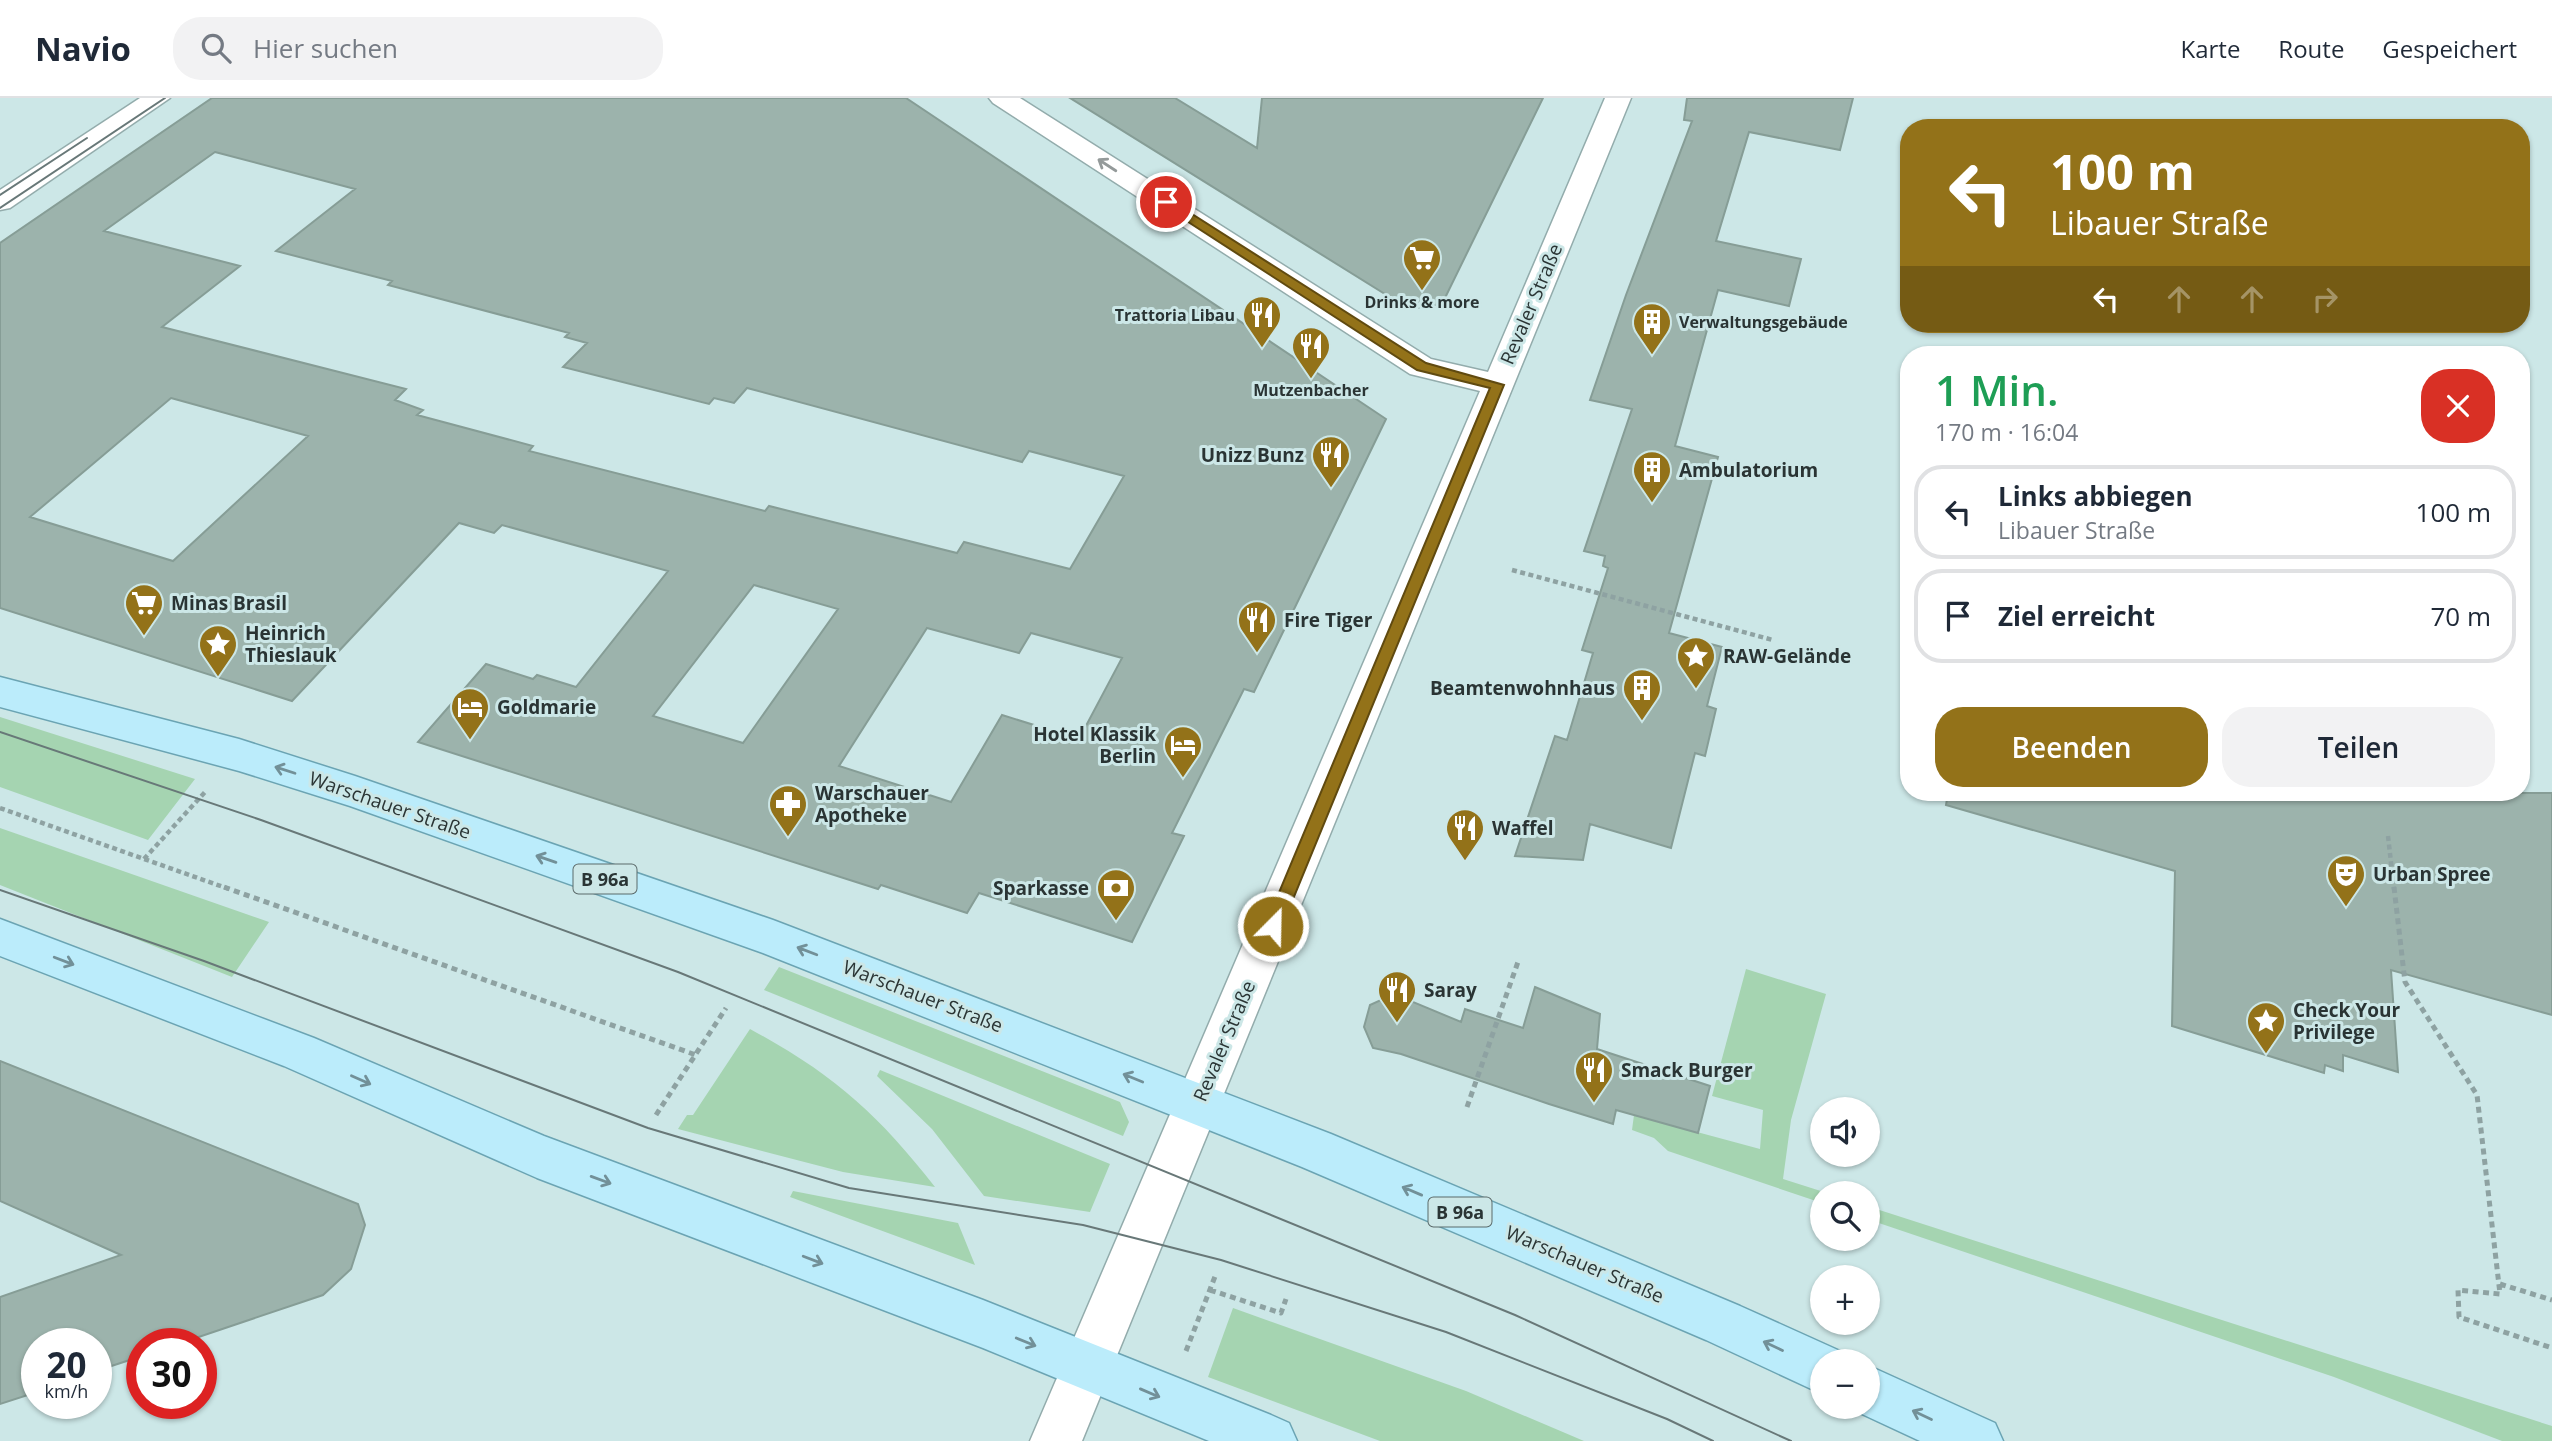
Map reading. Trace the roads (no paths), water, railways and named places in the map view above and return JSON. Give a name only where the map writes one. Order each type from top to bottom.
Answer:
[{"type":"main road","name":"Warschauer Straße","points":[[0,692],[239,755],[355,792],[773,938],[1315,1150],[1698,1312],[1810,1363]]},
{"type":"main road","points":[[0,937],[299,1052],[537,1156],[1087,1366],[1270,1441]]},
{"type":"main road","points":[[1880,1396],[1977,1441]]},
{"type":"street","points":[[0,202],[157,98]]},
{"type":"street","points":[[1002,98],[1421,367],[1497,385]]},
{"type":"street","name":"Revaler Straße","points":[[1056,1441],[1196,1104],[1348,750],[1618,98]]},
{"type":"tram line","points":[[0,208],[165,98]]},
{"type":"tram line","points":[[0,195],[87,138]]},
{"type":"tram line","points":[[0,732],[261,820],[678,972],[1515,1315],[1791,1441]]},
{"type":"tram line","points":[[0,890],[204,961],[648,1128],[849,1188],[1083,1225],[1221,1260],[1446,1332],[1667,1419],[1713,1441]]},
{"type":"place","name":"Drinks & more","points":[[1422,292]]},
{"type":"place","name":"Trattoria Libau","points":[[1262,349]]},
{"type":"place","name":"Verwaltungsgebäude","points":[[1652,356]]},
{"type":"place","name":"Mutzenbacher","points":[[1311,380]]},
{"type":"place","name":"Unizz Bunz","points":[[1331,489]]},
{"type":"place","name":"Ambulatorium","points":[[1652,504]]},
{"type":"place","name":"Minas Brasil","points":[[144,637]]},
{"type":"place","name":"Fire Tiger","points":[[1257,654]]},
{"type":"place","name":"Heinrich Thieslauk","points":[[218,678]]},
{"type":"place","name":"RAW-Gelände","points":[[1696,690]]},
{"type":"place","name":"Beamtenwohnhaus","points":[[1642,722]]},
{"type":"place","name":"Goldmarie","points":[[470,741]]},
{"type":"place","name":"Hotel Klassik Berlin","points":[[1183,779]]},
{"type":"place","name":"Warschauer Apotheke","points":[[788,838]]},
{"type":"place","name":"Waffel","points":[[1465,862]]},
{"type":"place","name":"Urban Spree","points":[[2346,908]]},
{"type":"place","name":"Sparkasse","points":[[1116,922]]},
{"type":"place","name":"Saray","points":[[1397,1024]]},
{"type":"place","name":"Check Your Privilege","points":[[2266,1055]]},
{"type":"place","name":"Smack Burger","points":[[1594,1104]]}]
